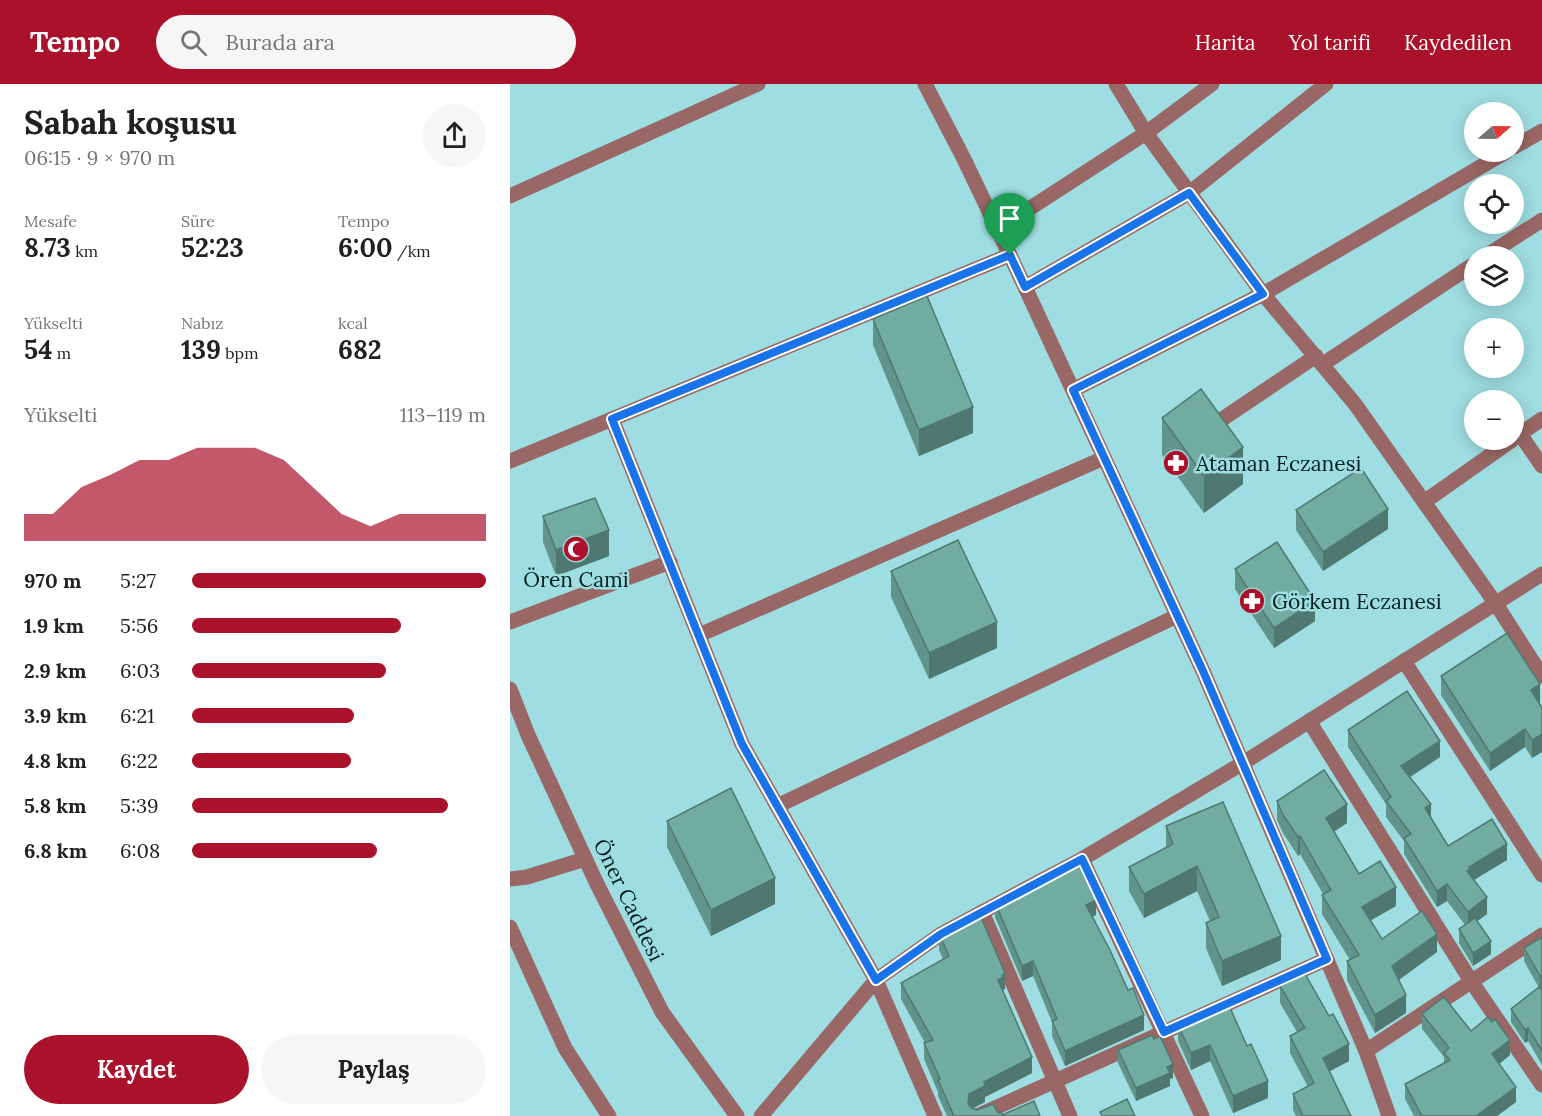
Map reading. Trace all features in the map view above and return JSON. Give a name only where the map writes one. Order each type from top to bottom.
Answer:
[{"type":"street","points":[[510,196],[758,84]]},
{"type":"street","points":[[925,84],[998,229],[1177,616],[1327,959],[1366,1051],[1389,1116]]},
{"type":"street","points":[[1116,84],[1146,134],[1263,294],[1355,404],[1496,604],[1542,676]]},
{"type":"street","points":[[998,229],[1146,134],[1212,84]]},
{"type":"street","points":[[1025,287],[1189,193],[1326,84]]},
{"type":"street","points":[[1524,141],[1542,131]]},
{"type":"street","points":[[1073,390],[1263,294],[1489,162]]},
{"type":"street","points":[[1502,246],[1542,220]]},
{"type":"street","points":[[510,461],[1010,255]]},
{"type":"street","points":[[1215,424],[1464,270]]},
{"type":"street","points":[[612,419],[742,744],[876,980],[935,1116]]},
{"type":"street","points":[[1524,431],[1542,419]]},
{"type":"street","points":[[1524,447],[1542,466]]},
{"type":"street","points":[[1424,502],[1497,450]]},
{"type":"street","points":[[699,635],[1104,458]]},
{"type":"street","points":[[510,622],[670,562]]},
{"type":"street","points":[[761,1116],[876,980],[941,934],[1082,859],[1243,763],[1542,574]]},
{"type":"street","points":[[777,806],[1177,616]]},
{"type":"street","points":[[1404,661],[1542,875]]},
{"type":"street","name":"Öner Caddesi","points":[[510,689],[528,735],[585,860],[662,1012],[736,1116]]},
{"type":"street","points":[[1309,721],[1471,981],[1542,1085]]},
{"type":"street","points":[[1082,859],[1202,1116]]},
{"type":"street","points":[[510,879],[527,877],[585,860]]},
{"type":"street","points":[[982,912],[1070,1116]]},
{"type":"street","points":[[510,927],[565,1048],[609,1116]]},
{"type":"street","points":[[1366,1051],[1542,935]]},
{"type":"street","points":[[978,1116],[1327,959]]},
{"type":"building","points":[[927,296],[973,407],[919,430],[873,319]]},
{"type":"building","points":[[1201,389],[1243,447],[1204,476],[1162,418]]},
{"type":"building","points":[[1361,468],[1388,509],[1323,552],[1296,510]]},
{"type":"building","points":[[595,498],[609,530],[556,550],[543,516]]},
{"type":"building","points":[[958,540],[997,622],[929,653],[891,571]]},
{"type":"building","points":[[1277,542],[1315,601],[1274,628],[1235,569]]},
{"type":"building","points":[[1507,633],[1540,684],[1531,690],[1542,708],[1542,734],[1532,740],[1525,729],[1490,753],[1441,676]]},
{"type":"building","points":[[1407,691],[1440,741],[1401,766],[1431,804],[1425,808],[1448,846],[1492,819],[1507,844],[1469,867],[1467,871],[1487,897],[1468,912],[1447,884],[1437,891],[1404,838],[1411,834],[1386,801],[1391,797],[1348,730]]},
{"type":"building","points":[[1324,770],[1347,804],[1326,818],[1359,874],[1380,861],[1396,887],[1362,907],[1382,939],[1422,911],[1437,934],[1392,966],[1406,995],[1375,1015],[1347,961],[1359,955],[1322,895],[1331,890],[1300,836],[1298,837],[1283,815],[1277,801]]},
{"type":"building","points":[[731,788],[775,878],[711,910],[667,821]]},
{"type":"building","points":[[1223,802],[1281,936],[1222,961],[1206,923],[1219,917],[1197,866],[1144,894],[1129,867],[1173,844],[1166,826]]},
{"type":"building","points":[[1078,864],[1096,900],[1086,905],[1128,990],[1133,988],[1144,1015],[1065,1051],[1052,1021],[1057,1019],[1033,961],[1022,966],[995,902],[1031,882],[1033,887]]},
{"type":"building","points":[[980,915],[1005,973],[998,980],[1032,1057],[984,1082],[985,1086],[969,1094],[968,1104],[977,1110],[993,1104],[998,1113],[1001,1112],[1002,1115],[1034,1101],[1040,1116],[954,1116],[924,1043],[933,1040],[901,983],[949,956],[939,934]]},
{"type":"building","points":[[1475,918],[1491,941],[1473,953],[1459,929]]},
{"type":"building","points":[[1542,937],[1542,975],[1540,976],[1524,948]]},
{"type":"building","points":[[1304,972],[1329,1016],[1333,1014],[1349,1044],[1323,1058],[1351,1116],[1303,1116],[1293,1094],[1314,1083],[1290,1036],[1305,1028],[1280,986]]},
{"type":"building","points":[[1539,987],[1542,991],[1542,1051],[1528,1028],[1525,1030],[1511,1009]]},
{"type":"building","points":[[1444,997],[1471,1031],[1488,1017],[1492,1022],[1495,1019],[1510,1040],[1492,1054],[1516,1087],[1476,1116],[1422,1116],[1405,1084],[1450,1060],[1444,1053],[1449,1048],[1422,1014]]},
{"type":"building","points":[[1228,1003],[1247,1046],[1251,1044],[1268,1081],[1233,1096],[1210,1045],[1191,1053],[1178,1025]]},
{"type":"building","points":[[1152,1035],[1154,1039],[1160,1036],[1173,1064],[1167,1067],[1170,1073],[1136,1088],[1118,1050]]},
{"type":"building","points":[[1127,1099],[1135,1116],[1102,1116],[1100,1112]]},
{"type":"place","name":"Ataman Eczanesi","points":[[1176,463]]},
{"type":"place","name":"Ören Cami","points":[[576,549]]},
{"type":"place","name":"Görkem Eczanesi","points":[[1252,601]]},
{"type":"route","points":[[1189,193],[1263,294],[1073,390],[1203,671],[1327,959],[1164,1032],[1082,859],[941,934],[876,980],[742,744],[612,419],[1010,255],[1025,287],[1189,193]]}]
